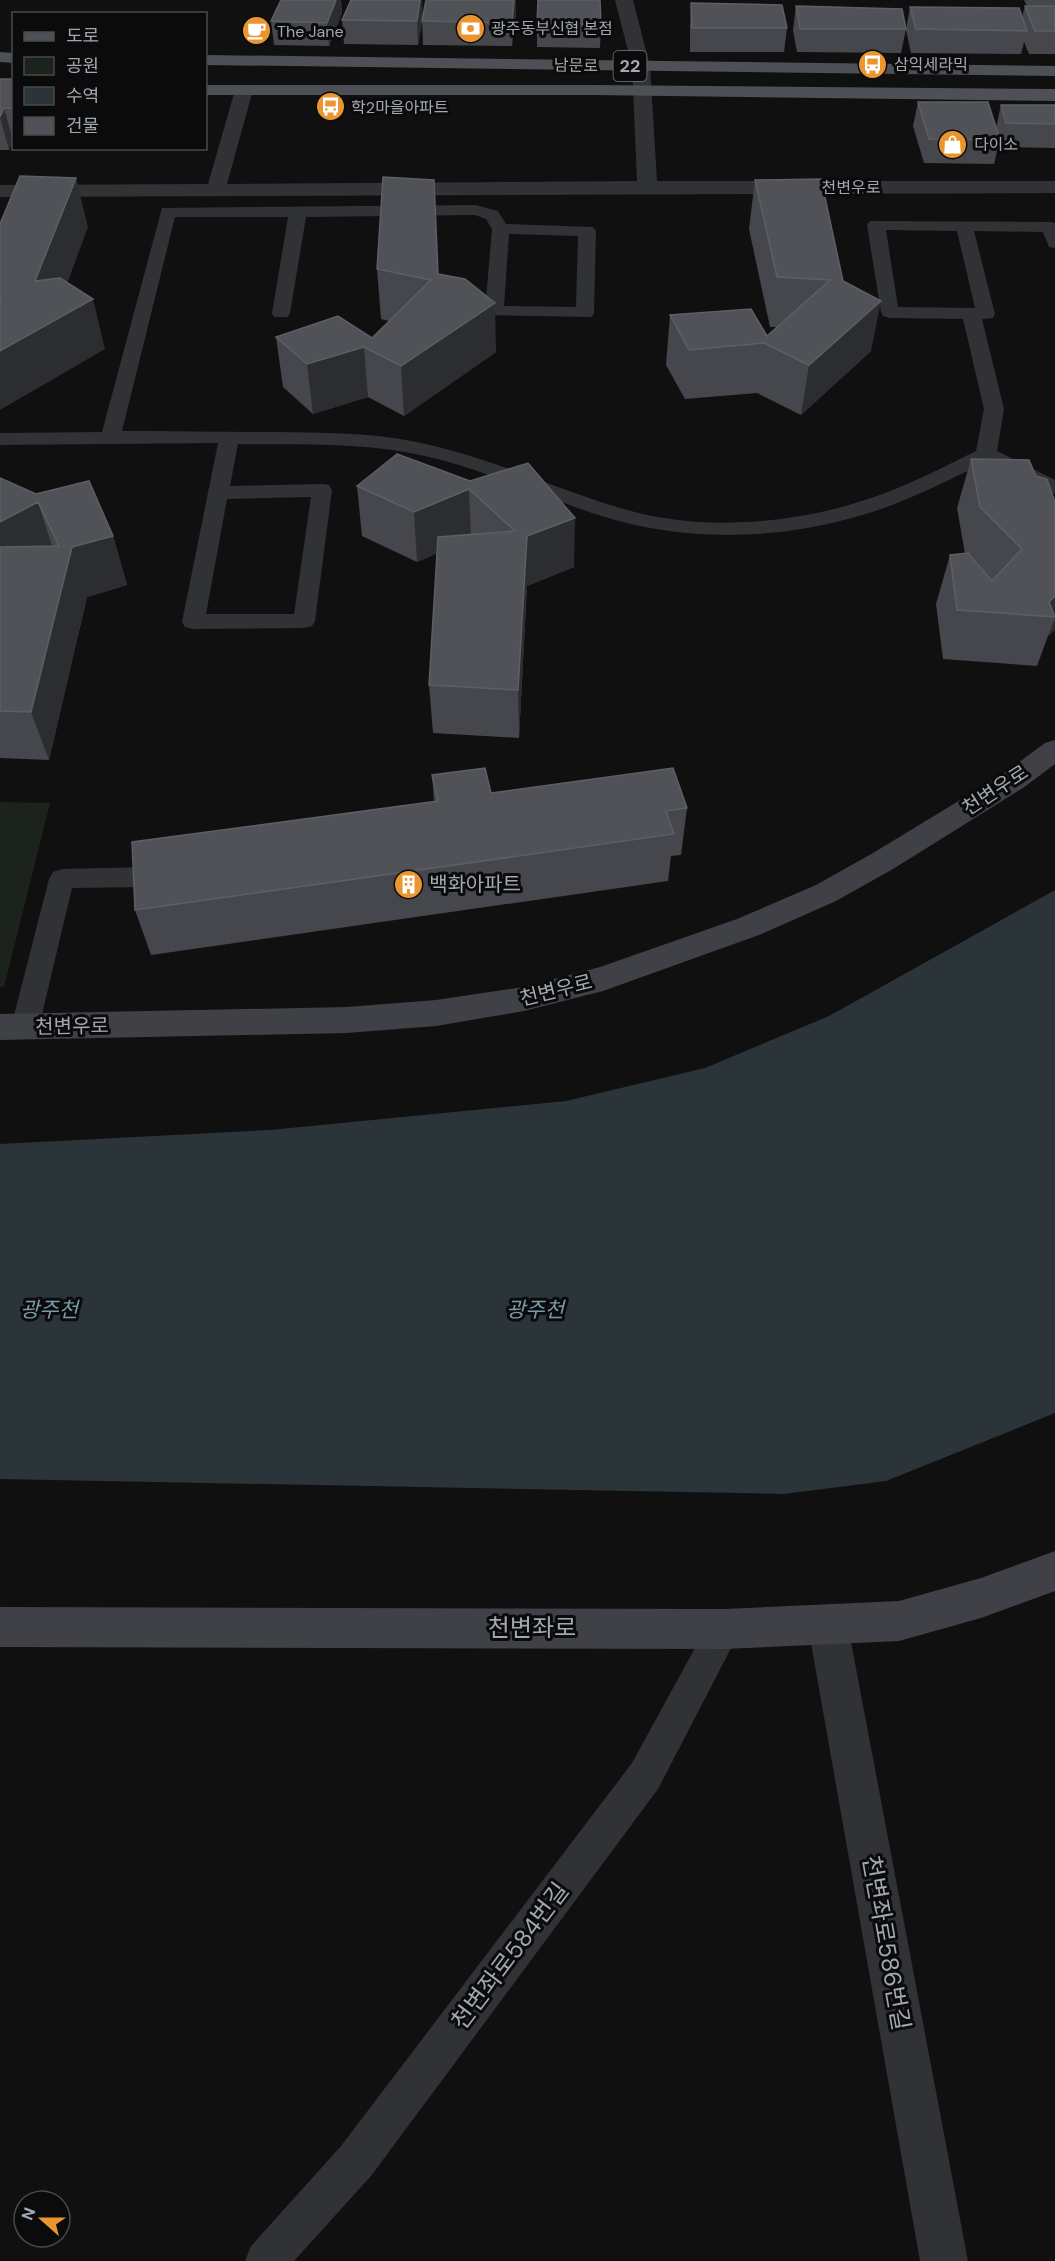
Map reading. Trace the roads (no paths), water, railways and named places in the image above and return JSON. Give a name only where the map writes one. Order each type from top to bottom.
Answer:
[{"type":"main road","name":"남문로","points":[[207,60],[1055,71]]},
{"type":"main road","name":"남문로","points":[[207,90],[1055,95]]},
{"type":"main road","name":"천변우로","points":[[13,1027],[347,1020],[436,1013],[524,999],[603,979],[748,927],[826,893],[884,861],[1013,781],[1055,750]]},
{"type":"main road","name":"천변좌로","points":[[0,1627],[724,1629],[828,1626],[899,1622],[981,1598],[1055,1571]]},
{"type":"street","points":[[0,190],[647,187],[641,66],[624,0]]},
{"type":"street","points":[[216,189],[244,90]]},
{"type":"street","name":"천변우로","points":[[647,187],[1055,188]]},
{"type":"street","name":"천변좌로586번길","points":[[828,1626],[944,2261]]},
{"type":"lane","points":[[110,438],[168,212],[476,210],[492,215],[501,229],[494,311],[585,313],[587,231],[501,229]]},
{"type":"lane","points":[[281,313],[298,212]]},
{"type":"lane","points":[[964,226],[986,314],[890,312],[876,225],[964,226],[1050,227],[1055,243]]},
{"type":"lane","points":[[971,314],[994,409],[986,454]]},
{"type":"lane","points":[[218,493],[322,490],[304,621],[193,622],[218,493],[229,437]]},
{"type":"lane","points":[[0,439],[229,437],[345,439],[410,447],[469,460],[575,500],[647,521],[715,526],[791,524],[842,514],[930,482],[986,454]]},
{"type":"lane","points":[[986,454],[1055,488]]},
{"type":"lane","points":[[13,1027],[62,879],[147,877]]},
{"type":"lane","name":"천변좌로584번길","points":[[266,2261],[356,2161],[645,1776],[724,1629]]},
{"type":"water","name":"광주천","points":[[1055,890],[1055,1413],[886,1481],[784,1494],[0,1479],[0,1144],[270,1130],[566,1101],[705,1068],[829,1016]]},
{"type":"place","name":"광주동부신협 본점","points":[[470,28]]},
{"type":"place","name":"The Jane","points":[[256,31]]},
{"type":"place","name":"삼익세라믹","points":[[873,64]]},
{"type":"place","name":"학2마을아파트","points":[[330,107]]},
{"type":"place","name":"다이소","points":[[953,144]]},
{"type":"place","name":"백화아파트","points":[[408,884]]}]
